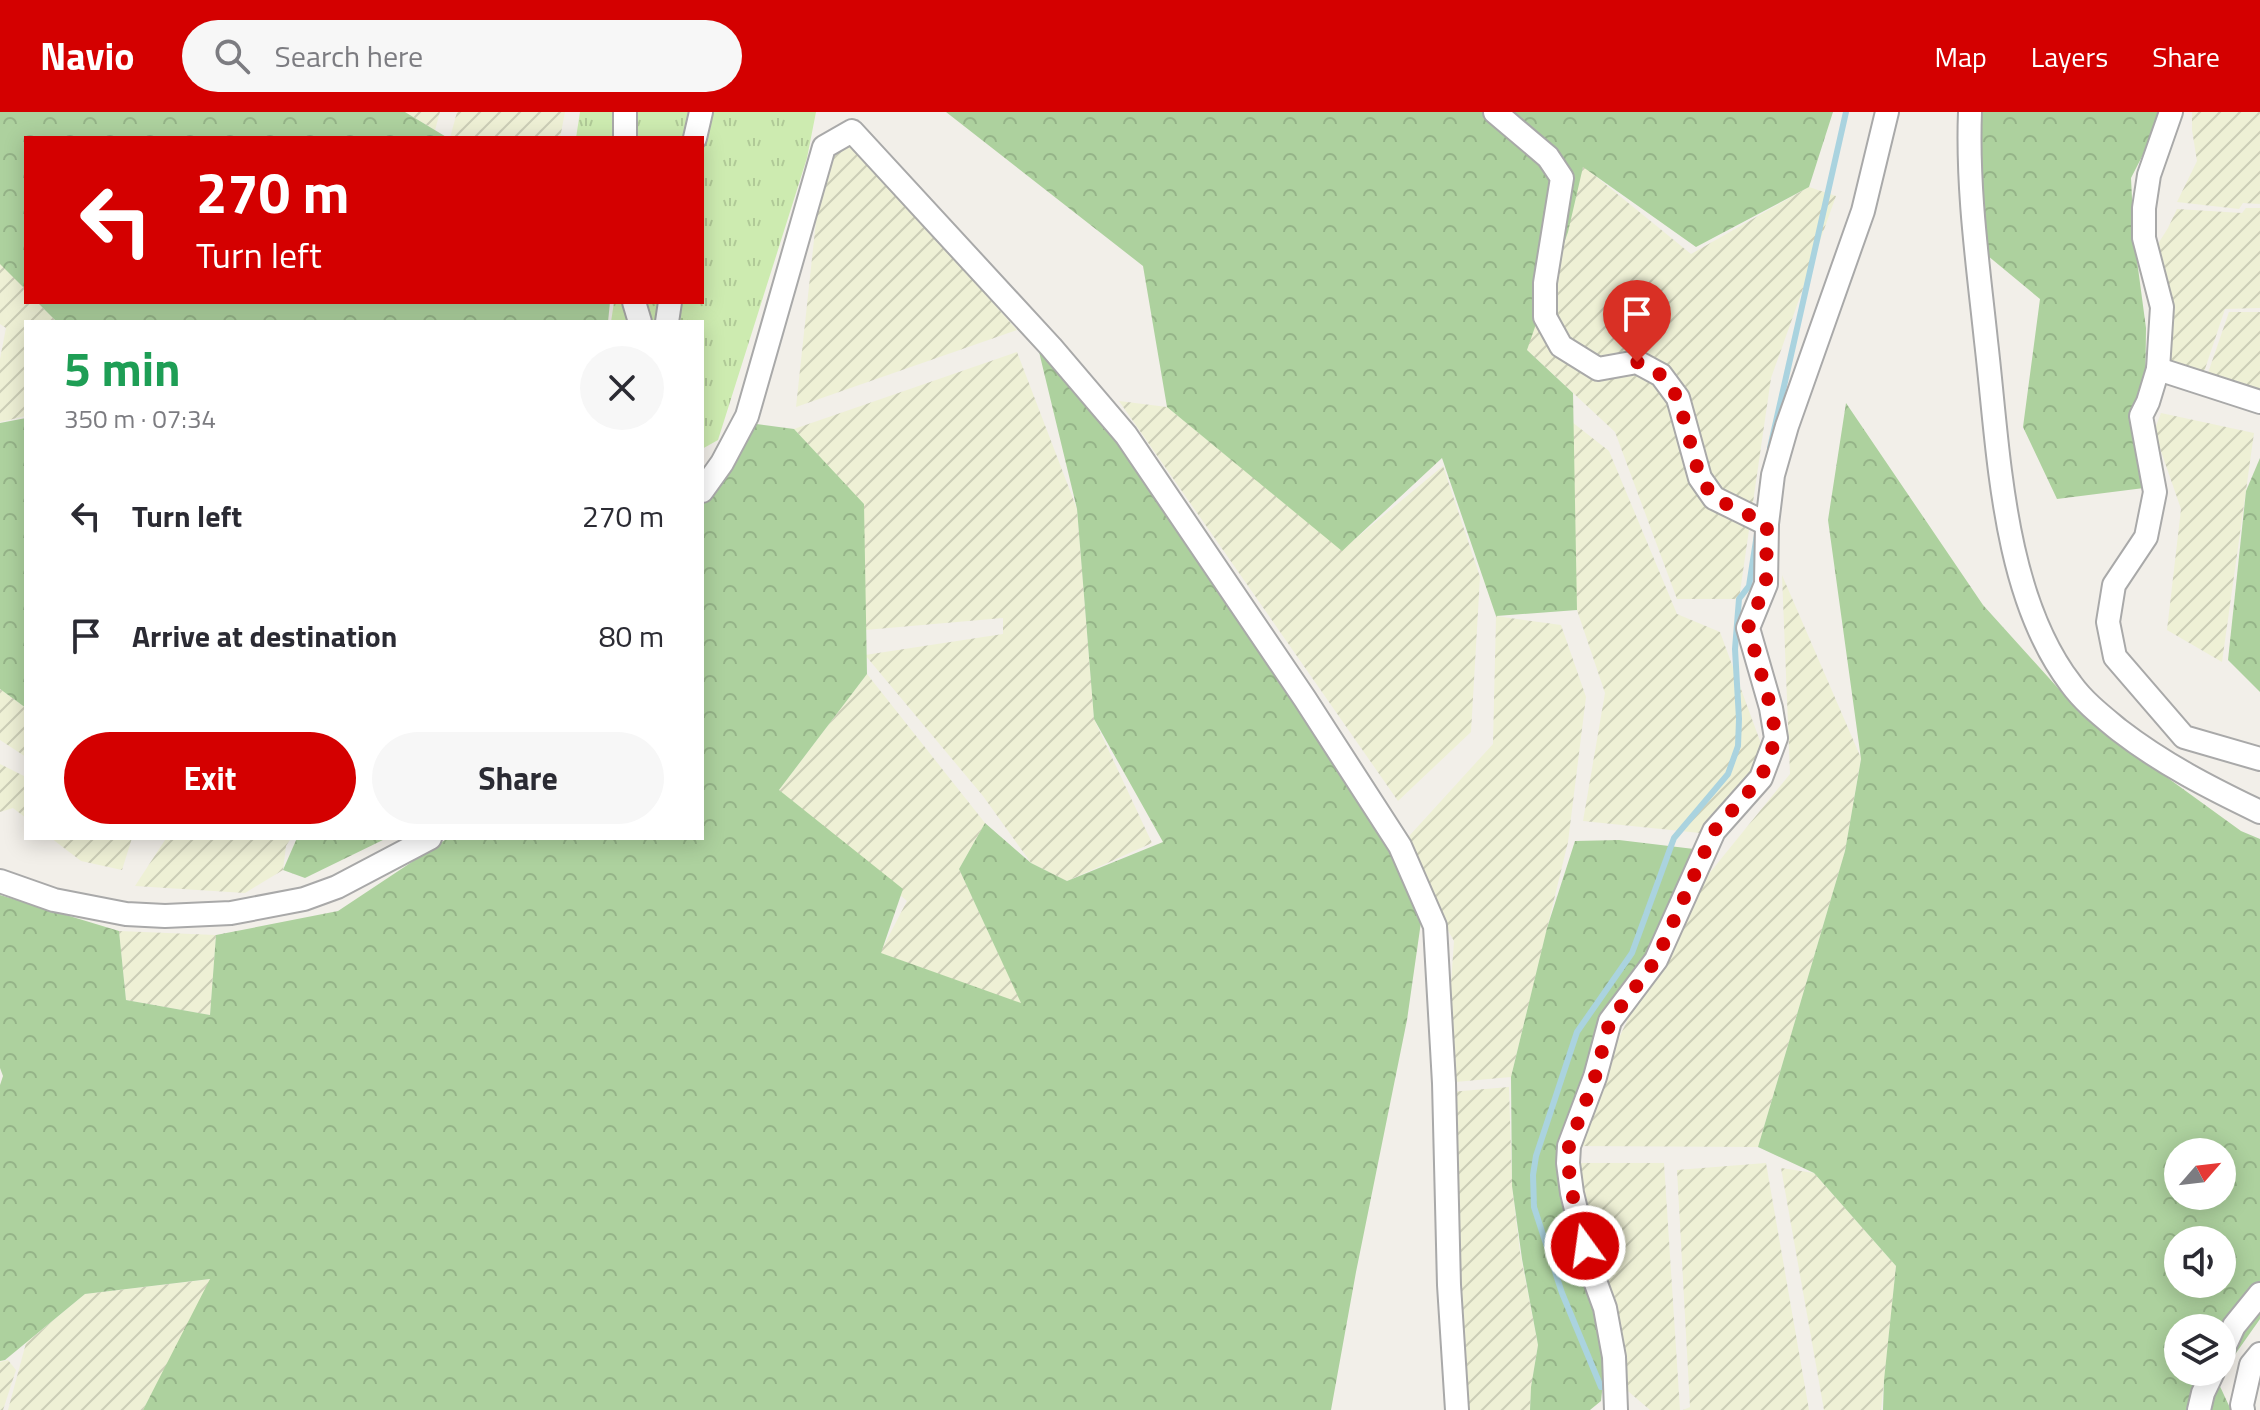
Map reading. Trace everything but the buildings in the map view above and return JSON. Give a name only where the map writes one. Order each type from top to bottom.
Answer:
[{"type":"street","points":[[625,112],[625,136]]},
{"type":"street","points":[[695,136],[701,112]]},
{"type":"street","points":[[1495,112],[1548,157],[1562,178],[1545,283],[1545,317],[1561,346],[1598,369],[1637,362],[1661,375],[1678,398],[1700,478],[1714,498],[1760,521]]},
{"type":"street","points":[[1616,1410],[1614,1357],[1605,1308],[1590,1267],[1572,1193],[1569,1146],[1595,1077],[1610,1021],[1656,960],[1714,831],[1761,778],[1776,738],[1771,708],[1748,628],[1766,584],[1760,521],[1787,426],[1863,211],[1887,112]]},
{"type":"street","points":[[1970,112],[1972,217],[2000,465],[2011,540],[2032,616],[2058,666],[2088,704],[2165,763],[2260,812]]},
{"type":"street","points":[[2171,112],[2149,175],[2144,208],[2144,238],[2162,307],[2158,369],[2141,416],[2155,492],[2146,537],[2114,585],[2108,622],[2115,657],[2184,737],[2260,759]]},
{"type":"street","points":[[704,488],[727,456],[747,416],[824,147],[852,131],[1051,347],[1126,435],[1305,699],[1400,846],[1435,926],[1457,1410]]},
{"type":"street","points":[[2158,369],[2260,402]]},
{"type":"street","points":[[0,881],[54,900],[126,914],[231,913],[304,899],[337,887],[426,840]]},
{"type":"street","points":[[2236,1324],[2260,1294]]},
{"type":"street","points":[[2243,1410],[2251,1365],[2260,1354]]},
{"type":"street","points":[[2199,1410],[2206,1386]]},
{"type":"green space","points":[[0,112],[405,112],[445,136],[24,136],[24,288],[0,264]]},
{"type":"green space","points":[[405,112],[440,112],[435,130]]},
{"type":"green space","points":[[457,112],[565,112],[560,136],[451,136]]},
{"type":"green space","points":[[580,112],[816,112],[807,158],[718,440],[704,448],[704,320],[611,320],[614,304],[704,304],[704,136],[576,136]]},
{"type":"green space","points":[[946,112],[1833,112],[1809,187],[1696,247],[1583,167],[1568,232],[1527,350],[1573,393],[1577,610],[1496,616],[1442,458],[1342,551],[1167,407],[1143,266]]},
{"type":"green space","points":[[1972,112],[2158,112],[2150,141],[2131,178],[2134,238],[2146,328],[2144,488],[2057,499],[2023,427],[2040,299],[1976,246]]},
{"type":"green space","points":[[2192,112],[2260,112],[2260,204],[2243,203],[2239,209],[2177,202],[2197,161]]},
{"type":"green space","points":[[845,135],[1017,330],[796,407],[824,147]]},
{"type":"green space","points":[[1583,166],[1691,254],[1809,187],[1836,196],[1771,378],[1739,599],[1677,599],[1615,432],[1527,350]]},
{"type":"green space","points":[[2246,208],[2260,208],[2260,308],[2225,309],[2203,375],[2174,363],[2168,357],[2156,247],[2177,209],[2242,213]]},
{"type":"green space","points":[[0,263],[24,288],[24,304],[39,304],[55,320],[24,320],[24,416],[0,422],[0,359],[6,328],[0,324]]},
{"type":"green space","points":[[39,304],[610,304],[608,320],[55,320]]},
{"type":"green space","points":[[2229,312],[2260,312],[2260,388],[2252,389],[2208,373]]},
{"type":"green space","points":[[1033,327],[1152,472],[1424,901],[1407,1020],[1331,1410],[143,1410],[210,1279],[85,1294],[0,1361],[0,1085],[3,1076],[0,1068],[0,895],[119,931],[126,1000],[210,1015],[216,935],[338,911],[445,840],[704,840],[704,480],[749,423],[794,429],[864,504],[867,674],[779,790],[903,889],[881,953],[1021,1003],[959,869],[985,823],[1031,863],[1067,881],[1163,842],[1094,719],[1077,509]]},
{"type":"green space","points":[[1017,352],[1077,509],[1094,719],[1152,843],[1067,881],[1031,863],[983,796],[865,655],[1003,634],[1003,618],[865,630],[863,504],[794,429]]},
{"type":"green space","points":[[1119,401],[1167,407],[1342,550],[1443,466],[1480,577],[1471,732],[1398,801]]},
{"type":"green space","points":[[1846,403],[1983,605],[2085,718],[2241,831],[2260,839],[2260,1319],[2236,1353],[2236,1314],[2164,1314],[2164,1386],[2220,1386],[2231,1410],[1883,1410],[1896,1266],[1814,1173],[1758,1147],[1845,851],[1861,759],[1828,520]]},
{"type":"green space","points":[[2161,413],[2254,433],[2222,662],[2167,630],[2181,509],[2154,431]]},
{"type":"green space","points":[[1563,415],[1609,451],[1677,614],[1720,632],[1767,760],[1700,833],[1583,821],[1605,693],[1577,610]]},
{"type":"green space","points":[[24,418],[24,707],[0,689],[0,423]]},
{"type":"green space","points":[[2260,458],[2260,692],[2228,660],[2246,491]]},
{"type":"green space","points":[[1782,575],[1861,758],[1845,851],[1758,1147],[1569,1146],[1677,913],[1790,774]]},
{"type":"green space","points":[[1496,616],[1561,625],[1586,697],[1568,842],[1511,1077],[1444,1083],[1454,941],[1400,846],[1493,744]]},
{"type":"green space","points":[[867,674],[985,823],[959,869],[1022,1004],[880,953],[907,901],[779,790]]},
{"type":"green space","points":[[0,689],[24,707],[24,756],[0,740]]},
{"type":"green space","points":[[0,764],[24,776],[24,816],[13,808],[0,812]]},
{"type":"green space","points":[[54,840],[131,840],[122,870],[81,861]]},
{"type":"green space","points":[[165,840],[290,840],[283,870],[245,893],[135,886]]},
{"type":"green space","points":[[296,840],[383,840],[305,878],[283,870]]},
{"type":"green space","points":[[1619,840],[1694,849],[1666,938],[1614,1008],[1585,1069],[1561,1153],[1609,1328],[1601,1401],[1590,1410],[1530,1410],[1538,1345],[1512,1186],[1511,1077],[1547,928],[1575,841]]},
{"type":"green space","points":[[119,931],[216,935],[210,1015],[126,1000]]},
{"type":"green space","points":[[1509,1087],[1512,1186],[1520,1252],[1538,1345],[1530,1410],[1457,1410],[1450,1092]]},
{"type":"green space","points":[[1568,1163],[1664,1163],[1680,1410],[1650,1410],[1615,1380]]},
{"type":"green space","points":[[1766,1163],[1809,1410],[1683,1410],[1690,1407],[1677,1170]]},
{"type":"green space","points":[[1781,1168],[1814,1173],[1896,1266],[1881,1410],[1824,1410]]},
{"type":"green space","points":[[212,1279],[143,1410],[8,1410],[26,1343],[85,1294]]},
{"type":"green space","points":[[8,1360],[16,1370],[3,1410],[0,1410],[0,1362]]},
{"type":"waterway","points":[[1770,448],[1846,112]]},
{"type":"waterway","points":[[1601,1387],[1562,1293],[1534,1207],[1536,1156],[1577,1032],[1632,953],[1674,838],[1728,774],[1738,746],[1735,649],[1739,599],[1749,586],[1757,534]]},
{"type":"route","points":[[1585,1246],[1572,1193],[1569,1146],[1595,1077],[1610,1021],[1656,960],[1714,831],[1761,778],[1776,738],[1771,708],[1748,628],[1766,584],[1767,524],[1714,498],[1700,478],[1678,398],[1661,375],[1637,362]]}]
